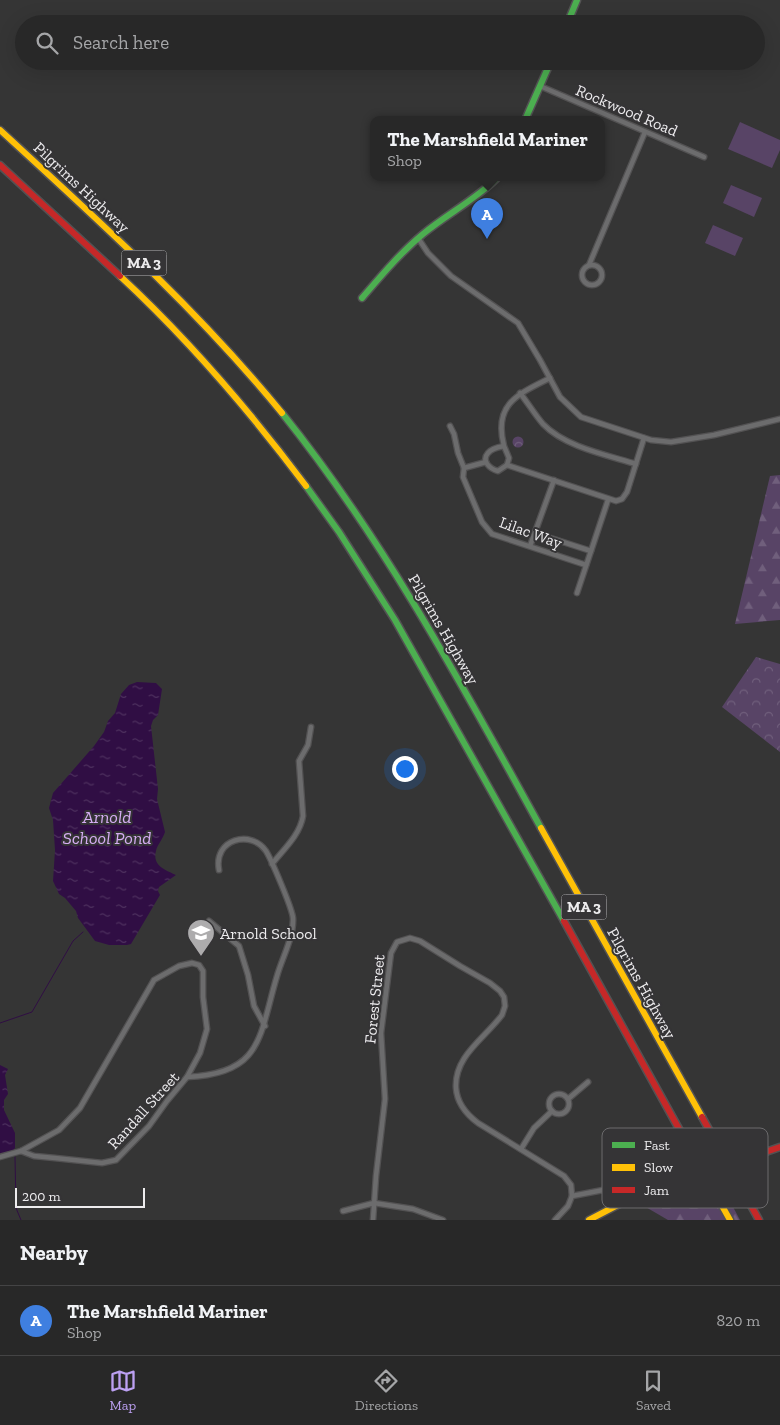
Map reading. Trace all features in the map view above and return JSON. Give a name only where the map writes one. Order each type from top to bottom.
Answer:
[{"type":"main road","points":[[571,15],[577,0]]},
{"type":"main road","points":[[527,116],[547,70]]},
{"type":"main road","name":"Pilgrims Highway","points":[[0,130],[136,256],[189,308],[237,359],[318,458],[394,568],[431,630],[708,1128]]},
{"type":"main road","name":"MA 3","points":[[0,165],[141,295],[200,357],[278,449],[356,556],[421,665],[679,1128]]},
{"type":"main road","points":[[362,298],[395,258],[418,238],[481,193],[494,181]]},
{"type":"main road","points":[[768,1151],[780,1147]]},
{"type":"main road","points":[[589,1220],[611,1208]]},
{"type":"main road","name":"MA 3","points":[[723,1208],[730,1220]]},
{"type":"main road","name":"Pilgrims Highway","points":[[752,1208],[759,1220]]},
{"type":"street","name":"Rockwood Road","points":[[540,86],[704,157]]},
{"type":"street","points":[[589,265],[598,267],[601,272],[600,280],[595,284],[588,284],[583,279],[582,272],[589,265],[645,132]]},
{"type":"street","points":[[418,238],[437,263],[451,276],[518,323],[560,397],[581,417],[644,438],[671,442],[689,440],[780,419]]},
{"type":"street","points":[[504,446],[494,448],[488,453],[486,462],[492,470],[498,471],[507,465],[509,458],[504,446],[501,429],[504,412],[508,405],[520,393],[550,378]]},
{"type":"street","points":[[520,393],[543,424],[556,434],[571,443],[636,464]]},
{"type":"street","name":"Lilac Way","points":[[450,426],[464,468],[463,478],[482,522],[492,534],[586,565]]},
{"type":"street","points":[[507,465],[608,500],[616,501],[622,499],[627,492],[644,438]]},
{"type":"street","points":[[464,468],[486,462]]},
{"type":"street","points":[[530,546],[554,480]]},
{"type":"street","points":[[577,593],[608,500]]},
{"type":"street","points":[[535,533],[591,551]]},
{"type":"street","points":[[272,864],[291,840],[302,822],[299,761],[308,745],[311,727]]},
{"type":"street","name":"Randall Street","points":[[21,1150],[29,1155],[102,1162],[116,1160],[149,1126],[187,1077],[211,1076],[233,1068],[250,1053],[259,1040],[265,1026],[293,919],[291,909],[272,864],[262,847],[250,840],[230,842],[222,850],[218,860],[219,870]]},
{"type":"street","points":[[210,921],[239,946],[248,975],[254,1006],[265,1026]]},
{"type":"street","name":"Forest Street","points":[[373,1220],[376,1171],[385,1099],[380,1046],[381,1027],[391,953],[394,946],[400,940],[410,938],[420,941],[490,983],[503,994],[505,1006],[502,1015],[460,1065],[456,1076],[456,1093],[462,1108],[469,1116],[564,1176],[571,1185],[572,1196]]},
{"type":"street","points":[[0,1157],[21,1150],[59,1130],[80,1108],[154,980],[179,966],[192,963],[199,966],[203,971],[203,1003],[207,1029],[200,1053],[187,1077]]},
{"type":"street","points":[[568,1099],[588,1082]]},
{"type":"street","points":[[560,1093],[568,1099],[569,1105],[566,1111],[557,1114],[552,1111],[549,1104],[553,1095],[560,1093]]},
{"type":"street","points":[[522,1149],[534,1128],[552,1111]]},
{"type":"street","points":[[555,1220],[568,1206],[572,1196],[602,1190]]},
{"type":"street","points":[[343,1211],[374,1203],[419,1211],[443,1220]]},
{"type":"green space","points":[[740,122],[780,140],[780,150],[772,168],[728,149]]},
{"type":"green space","points":[[731,185],[762,198],[754,217],[723,203]]},
{"type":"green space","points":[[713,225],[743,238],[735,256],[705,243]]},
{"type":"green space","points":[[518,436],[524,442],[518,448],[512,442]]},
{"type":"green space","points":[[780,475],[780,620],[735,624],[770,476]]},
{"type":"green space","points":[[756,657],[780,664],[780,752],[722,707]]},
{"type":"green space","points":[[647,1208],[734,1208],[740,1220],[668,1220]]},
{"type":"water","name":"Arnold School Pond","points":[[137,682],[156,683],[162,689],[158,715],[153,720],[151,726],[158,789],[157,799],[165,832],[155,856],[161,867],[176,875],[159,887],[160,895],[131,944],[109,945],[95,941],[78,918],[76,911],[59,894],[53,881],[55,850],[53,820],[49,808],[53,793],[104,732],[108,721],[115,713],[121,694],[129,685]]},
{"type":"water","points":[[0,1065],[8,1069],[5,1075],[8,1094],[4,1100],[4,1110],[15,1133],[15,1148],[12,1152],[0,1154]]},
{"type":"waterway","points":[[0,1023],[32,1012],[73,941],[83,932]]},
{"type":"waterway","points":[[15,1157],[16,1208],[21,1220]]},
{"type":"traffic: fast","points":[[571,15],[577,0]]},
{"type":"traffic: fast","points":[[527,116],[547,70]]},
{"type":"traffic: fast","points":[[362,298],[415,241],[494,181]]},
{"type":"traffic: fast","points":[[282,413],[355,512],[421,615],[541,828]]},
{"type":"traffic: fast","points":[[306,486],[339,532],[395,620],[564,921]]},
{"type":"traffic: slow","points":[[0,130],[181,301],[282,413]]},
{"type":"traffic: slow","points":[[120,276],[170,325],[217,376],[263,430],[306,486]]},
{"type":"traffic: slow","points":[[541,828],[702,1117]]},
{"type":"traffic: slow","points":[[589,1220],[612,1208]]},
{"type":"traffic: slow","points":[[723,1208],[730,1220]]},
{"type":"traffic: jam","points":[[0,165],[120,276]]},
{"type":"traffic: jam","points":[[564,921],[679,1128]]},
{"type":"traffic: jam","points":[[702,1117],[708,1128]]},
{"type":"traffic: jam","points":[[768,1151],[780,1147]]},
{"type":"traffic: jam","points":[[752,1208],[759,1220]]},
{"type":"place","name":"The Marshfield Mariner","points":[[487,239]]},
{"type":"place","name":"Arnold School","points":[[201,957]]}]
